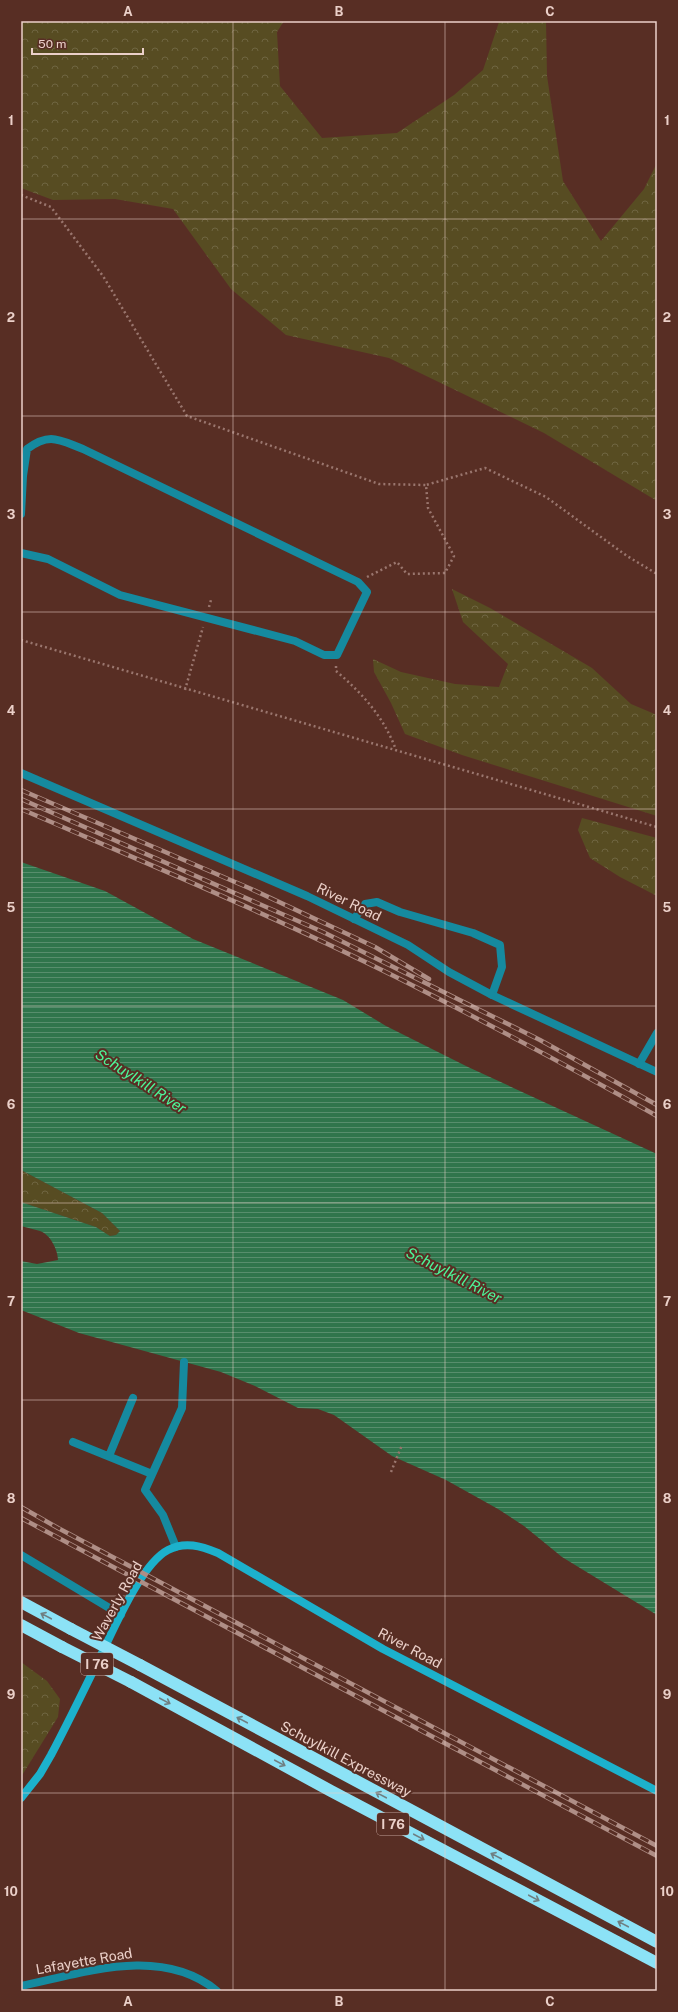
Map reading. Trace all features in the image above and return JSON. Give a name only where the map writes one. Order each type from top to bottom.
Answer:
[{"type":"highway","name":"Schuylkill Expressway","points":[[21,1602],[657,1942]]},
{"type":"highway","name":"I 76","points":[[21,1625],[131,1682],[331,1791],[657,1963]]},
{"type":"street","points":[[21,514],[23,463],[27,449],[40,440],[57,439],[83,449],[358,582],[367,592],[337,655],[324,655],[295,641],[120,595],[48,559],[21,553]]},
{"type":"street","name":"River Road","points":[[21,773],[307,896],[408,945],[449,972],[492,995],[657,1072]]},
{"type":"street","points":[[354,919],[365,904],[377,902],[400,912],[473,934],[500,945],[502,967],[492,995]]},
{"type":"street","points":[[639,1064],[657,1033]]},
{"type":"street","points":[[176,1546],[163,1515],[145,1490],[182,1408],[184,1362]]},
{"type":"street","points":[[109,1456],[133,1398]]},
{"type":"street","points":[[73,1442],[152,1474]]},
{"type":"street","name":"River Road","points":[[176,1546],[194,1545],[218,1553],[383,1649],[657,1791]]},
{"type":"street","name":"Waverly Road","points":[[21,1798],[40,1774],[51,1755],[121,1615],[140,1581],[154,1562],[167,1550],[176,1546]]},
{"type":"street","points":[[21,1555],[121,1615]]},
{"type":"street","name":"Lafayette Road","points":[[21,1986],[100,1969],[143,1965],[176,1970],[207,1983],[217,1991]]},
{"type":"path","points":[[21,194],[51,207],[104,276],[187,416],[379,484],[426,485],[485,468],[546,497],[627,556],[657,574]]},
{"type":"path","points":[[358,582],[397,562],[407,574],[446,573],[454,556],[428,508],[426,485]]},
{"type":"path","points":[[185,690],[211,600]]},
{"type":"path","points":[[21,640],[185,690],[657,827]]},
{"type":"path","points":[[337,655],[336,671],[357,688],[376,711],[392,738],[396,750]]},
{"type":"path","points":[[391,1472],[402,1446]]},
{"type":"green space","points":[[21,21],[284,21],[277,32],[280,86],[322,138],[397,133],[454,95],[483,70],[499,22],[546,21],[547,76],[563,181],[601,241],[644,189],[657,163],[657,501],[544,433],[389,358],[286,335],[231,289],[173,209],[115,199],[53,200],[21,188]]},
{"type":"green space","points":[[452,589],[490,608],[592,668],[631,704],[657,715],[657,816],[462,755],[405,734],[391,703],[374,672],[373,659],[401,672],[455,684],[499,687],[508,664],[463,622]]},
{"type":"green space","points":[[582,818],[657,838],[657,896],[620,877],[590,858],[578,830]]},
{"type":"green space","points":[[21,1170],[102,1213],[120,1231],[116,1235],[110,1236],[96,1227],[21,1202]]},
{"type":"green space","points":[[21,1662],[47,1681],[60,1699],[58,1717],[21,1777]]},
{"type":"water","name":"Schuylkill River","points":[[21,862],[105,891],[193,939],[343,1000],[386,1026],[468,1067],[657,1154],[657,1615],[562,1557],[524,1526],[498,1509],[446,1480],[392,1456],[334,1415],[318,1409],[298,1408],[255,1386],[221,1372],[79,1333],[21,1310],[21,1261],[37,1264],[58,1260],[58,1256],[55,1247],[47,1235],[40,1231],[21,1226],[21,1202],[96,1227],[110,1236],[116,1235],[120,1231],[102,1213],[21,1170]]},
{"type":"railway","points":[[21,790],[249,888],[375,947],[429,979]]},
{"type":"railway","points":[[21,799],[323,932],[540,1040],[657,1105]]},
{"type":"railway","points":[[21,809],[212,891],[353,956],[497,1029],[657,1116]]},
{"type":"railway","points":[[21,1507],[657,1846]]},
{"type":"railway","points":[[21,1518],[657,1856]]}]
